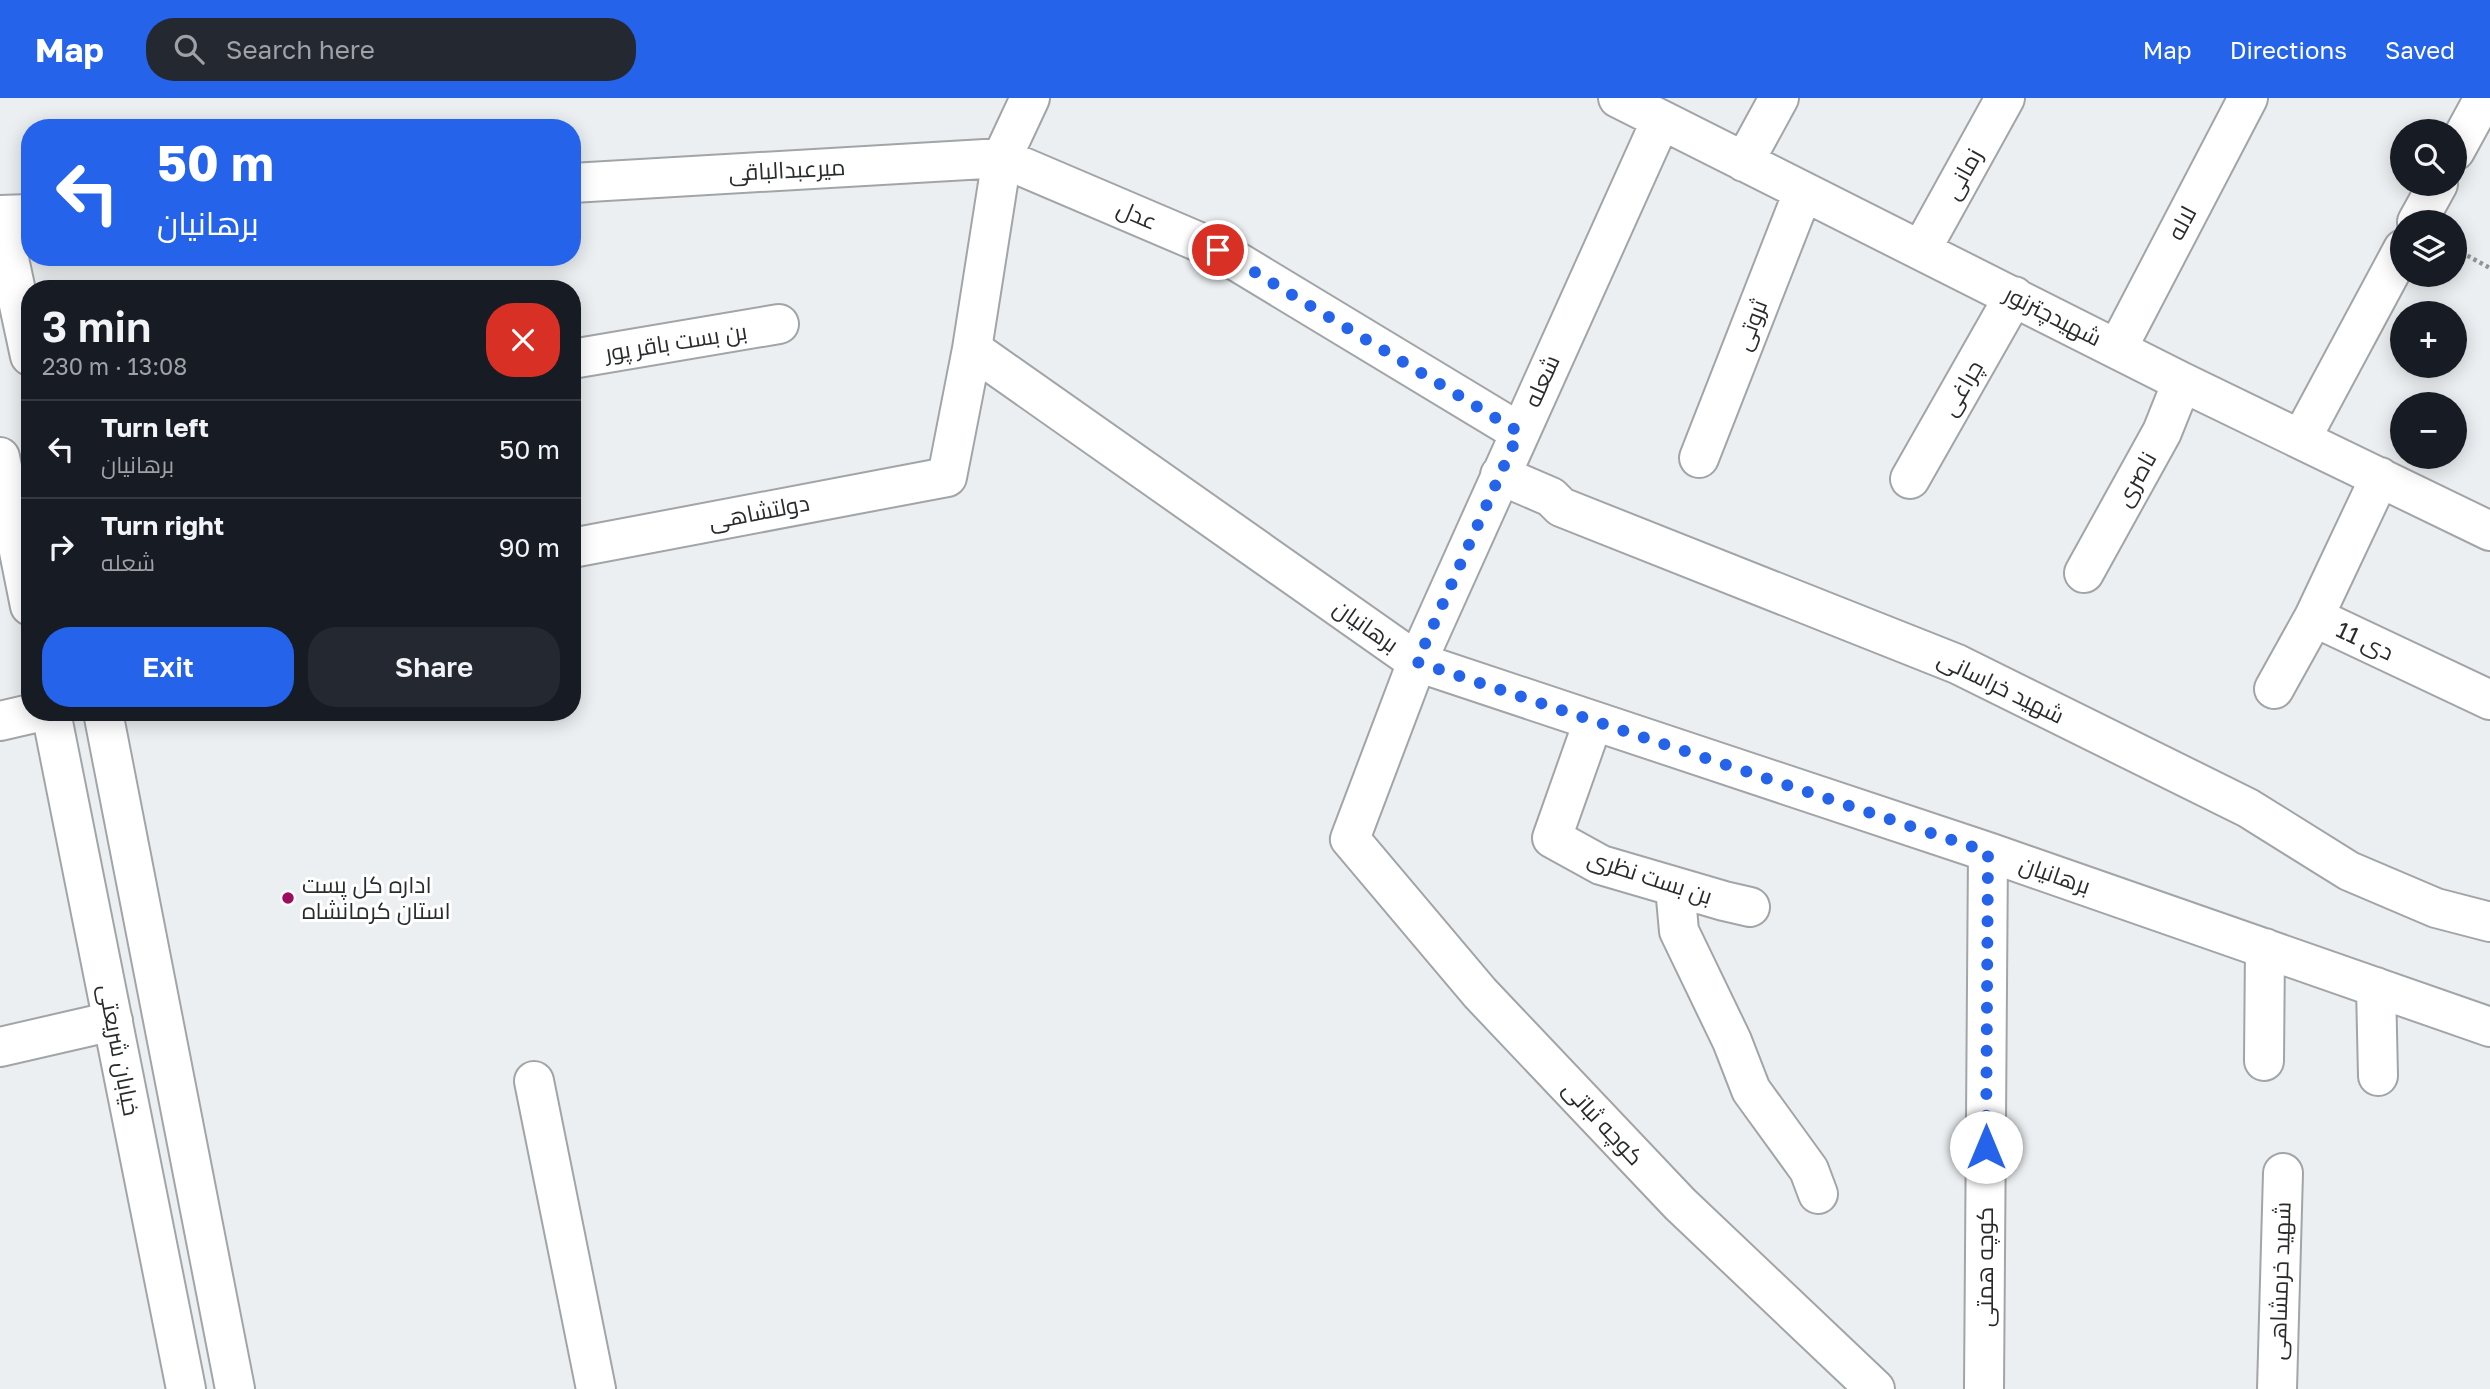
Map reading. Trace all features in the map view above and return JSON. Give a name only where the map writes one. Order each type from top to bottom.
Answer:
[{"type":"street","points":[[972,349],[1002,158],[1030,98]]},
{"type":"street","name":"شهیدچترنور","points":[[1618,98],[2182,382],[2490,531]]},
{"type":"street","points":[[1744,162],[1779,98]]},
{"type":"street","name":"زمانی","points":[[1921,250],[2005,98]]},
{"type":"street","name":"لاله","points":[[2117,349],[2248,98]]},
{"type":"street","points":[[2467,129],[2484,98]]},
{"type":"street","name":"شعله","points":[[1350,839],[1417,662],[1661,120]]},
{"type":"street","name":"میرعبدالباقی","points":[[581,182],[1002,158]]},
{"type":"street","name":"عدل","points":[[1002,158],[1218,250],[1519,432]]},
{"type":"street","name":"ثروتی","points":[[1699,457],[1803,192]]},
{"type":"street","points":[[21,215],[0,216],[21,314]]},
{"type":"street","points":[[2301,439],[2390,273]]},
{"type":"street","name":"چراغی","points":[[1910,479],[2014,296]]},
{"type":"street","name":"بن بست باقر پور","points":[[581,357],[779,324]]},
{"type":"street","name":"دولتشاهی","points":[[581,546],[947,477],[972,349]]},
{"type":"street","name":"برهانیان","points":[[972,349],[1417,662],[1988,852],[2490,1027]]},
{"type":"street","name":"ناصری","points":[[2084,573],[2162,432],[2182,382]]},
{"type":"street","points":[[0,457],[21,562]]},
{"type":"street","name":"شهید خراسانی","points":[[1500,475],[1551,497],[1561,507],[1958,664],[2248,808],[2349,871],[2436,908],[2490,922]]},
{"type":"street","points":[[2314,617],[2380,477]]},
{"type":"street","name":"11 دی","points":[[2274,689],[2314,617],[2490,700]]},
{"type":"street","points":[[0,721],[21,716]]},
{"type":"street","name":"خیابان شریعتی","points":[[53,721],[186,1389]]},
{"type":"street","points":[[105,721],[235,1389]]},
{"type":"street","name":"بن بست نظری","points":[[1593,722],[1552,838],[1601,866],[1750,907]]},
{"type":"street","name":"کوچه ثباتی","points":[[1350,839],[1480,993],[1680,1204],[1875,1389]]},
{"type":"street","name":"کوچه همتی","points":[[1984,1389],[1988,852]]},
{"type":"street","points":[[1675,887],[1679,931],[1732,1041],[1751,1090],[1809,1170],[1818,1194]]},
{"type":"street","points":[[2264,1061],[2265,948]]},
{"type":"street","points":[[2376,987],[2378,1076]]},
{"type":"street","points":[[0,1047],[113,1021]]},
{"type":"street","points":[[534,1081],[596,1389]]},
{"type":"street","name":"شهید خرمشاهی","points":[[2277,1389],[2283,1173]]},
{"type":"path","points":[[2467,256],[2490,268]]},
{"type":"place","name":"اداره کل پست استان کرمانشاه","points":[[288,898]]},
{"type":"route","points":[[1218,250],[1519,432],[1417,662],[1988,852],[1986,1147]]}]
